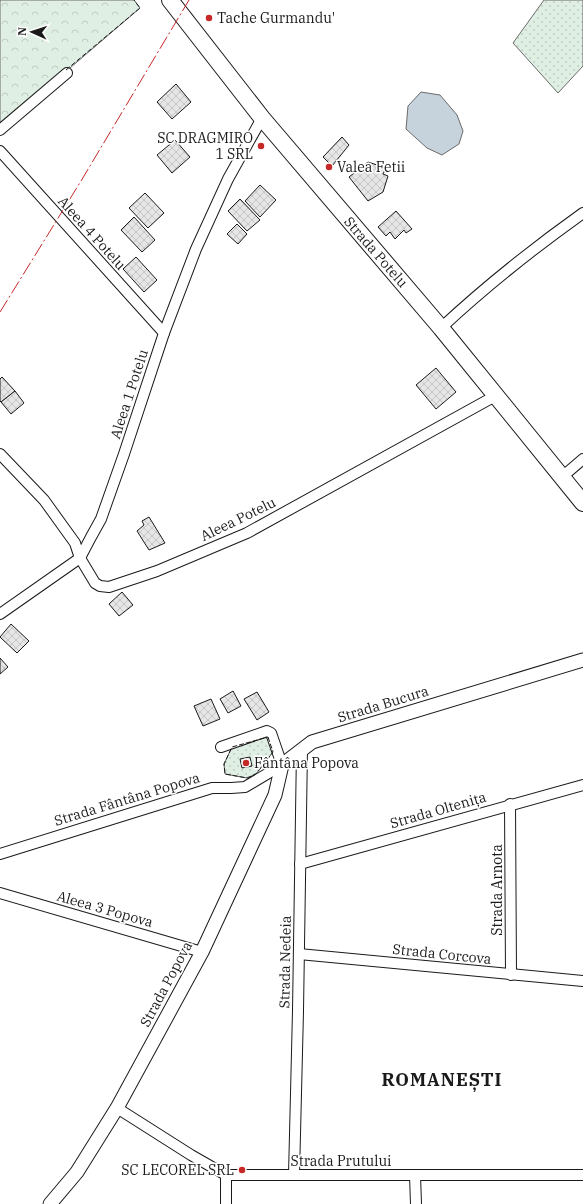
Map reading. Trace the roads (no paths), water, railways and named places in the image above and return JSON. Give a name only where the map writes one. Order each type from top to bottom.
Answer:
[{"type":"main road","name":"Strada Potelu","points":[[170,0],[262,118],[497,395],[583,503]]},
{"type":"street","points":[[0,130],[66,73]]},
{"type":"street","name":"Aleea 1 Potelu","points":[[80,558],[101,519],[164,333],[196,249],[228,178],[262,118]]},
{"type":"street","name":"Aleea 4 Potelu","points":[[0,151],[164,333]]},
{"type":"street","points":[[441,328],[485,289],[544,241],[583,212]]},
{"type":"street","name":"Aleea Potelu","points":[[80,558],[95,583],[100,586],[109,587],[157,571],[247,533],[497,395]]},
{"type":"street","points":[[0,454],[44,500],[75,543],[80,558],[0,614]]},
{"type":"street","points":[[562,477],[583,459]]},
{"type":"street","name":"Strada Bucura","points":[[282,764],[312,742],[583,660]]},
{"type":"street","points":[[221,747],[267,731],[271,734],[282,764]]},
{"type":"street","name":"Strada Nedeia","points":[[294,1175],[302,749]]},
{"type":"street","name":"Strada Fântâna Popova","points":[[0,854],[212,788],[245,786],[282,764]]},
{"type":"street","name":"Strada Popova","points":[[50,1204],[77,1172],[117,1108],[202,952],[275,796],[282,764]]},
{"type":"street","name":"Strada Oltenița","points":[[300,864],[583,784]]},
{"type":"street","name":"Strada Arnota","points":[[510,804],[511,975]]},
{"type":"street","name":"Aleea 3 Popova","points":[[0,893],[202,952]]},
{"type":"street","name":"Strada Corcova","points":[[299,954],[583,981]]},
{"type":"street","name":"Strada Prutului","points":[[117,1108],[191,1155],[226,1175],[583,1175]]},
{"type":"street","points":[[226,1175],[226,1204]]},
{"type":"street","points":[[416,1175],[416,1204]]},
{"type":"place","name":"Tache Gurmandu'","points":[[209,18]]},
{"type":"place","name":"SC DRAGMIRO 1 SRL","points":[[261,146]]},
{"type":"place","name":"Valea Fetii","points":[[329,167]]},
{"type":"place","name":"Fântâna Popova","points":[[246,763]]},
{"type":"place","name":"SC LECOREL SRL","points":[[242,1170]]},
{"type":"district","name":"ROMANEȘTI","points":[[442,1079]]}]
